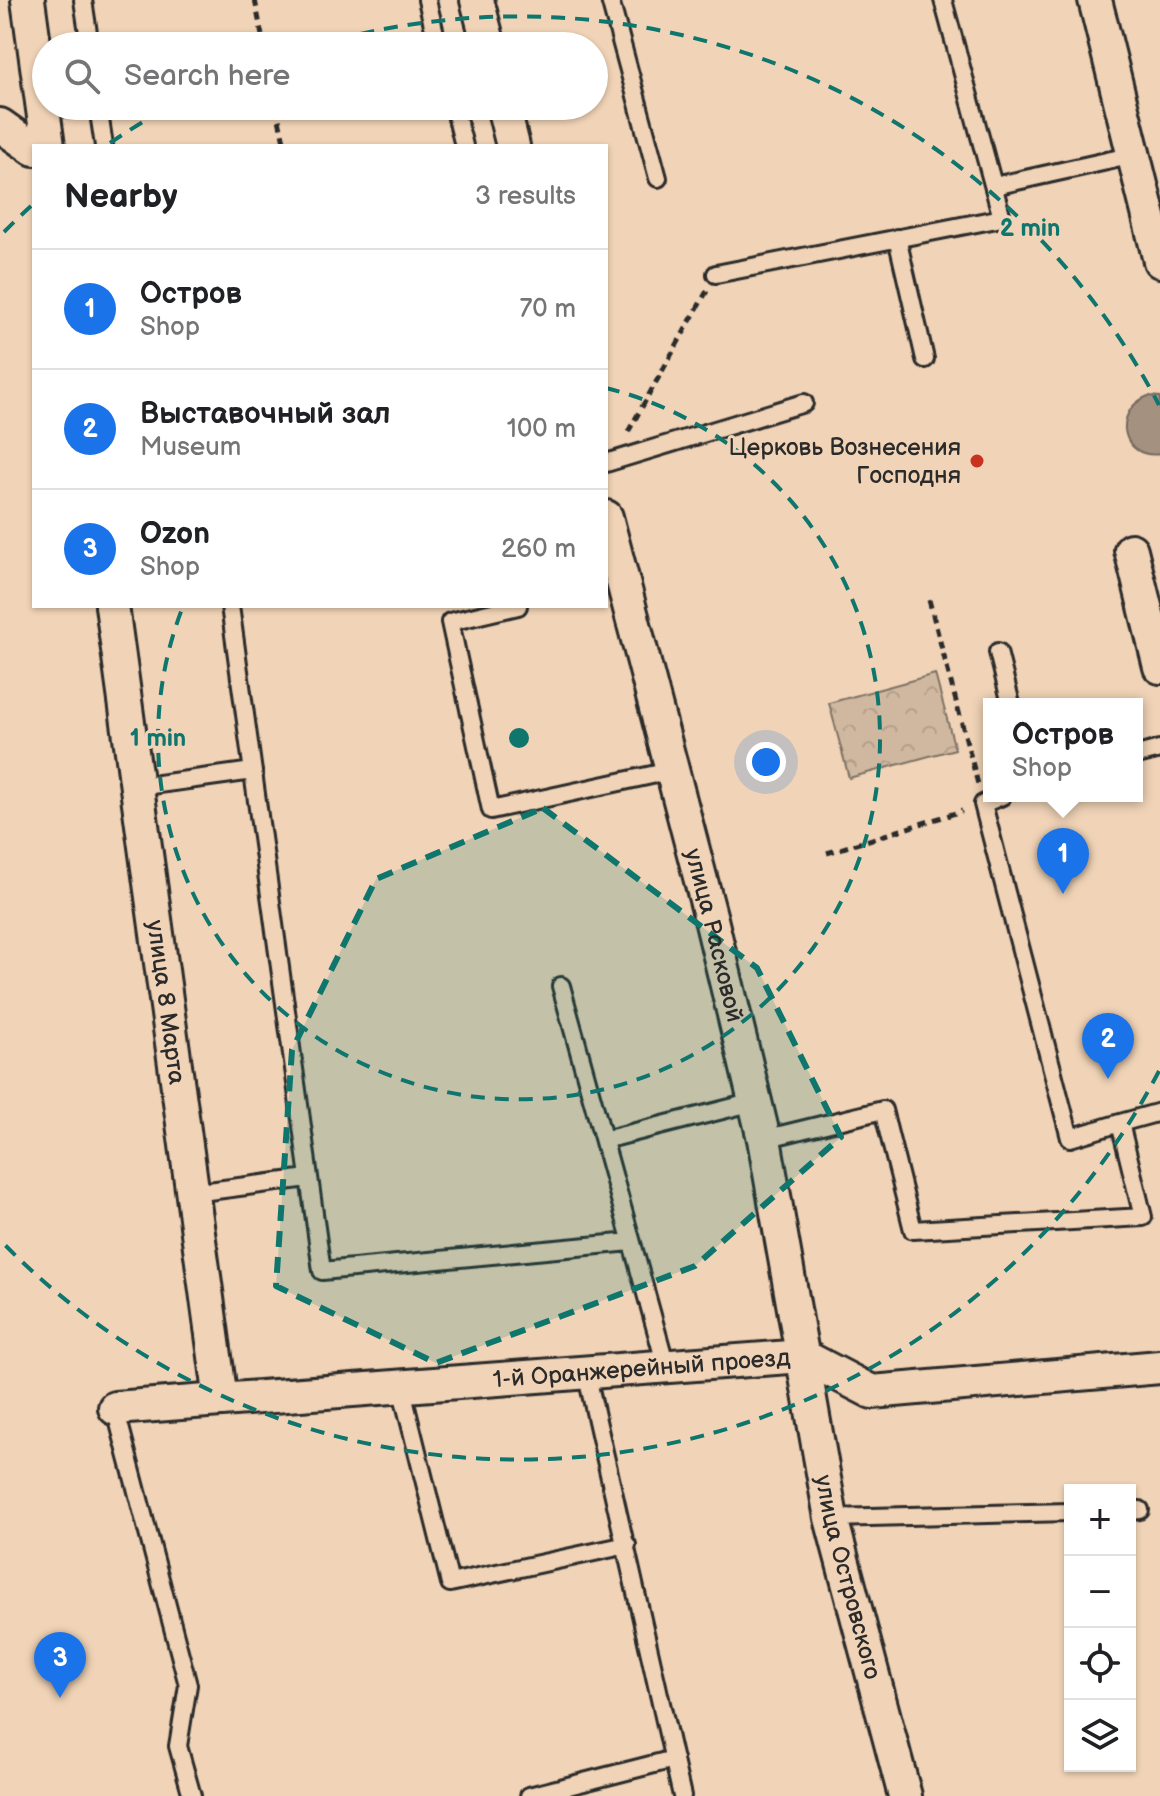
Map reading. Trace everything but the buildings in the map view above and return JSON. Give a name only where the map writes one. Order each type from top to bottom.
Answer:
[{"type":"street","points":[[28,0],[32,32]]},
{"type":"street","points":[[1095,0],[1160,261]]},
{"type":"street","points":[[479,1],[486,32]]},
{"type":"street","points":[[44,120],[48,144]]},
{"type":"street","points":[[506,120],[512,144]]},
{"type":"street","points":[[0,125],[32,148]]},
{"type":"street","name":"улица Расковой","points":[[608,525],[711,919],[764,1139],[803,1356]]},
{"type":"street","points":[[1131,550],[1160,667]]},
{"type":"street","name":"улица 8 Марта","points":[[112,608],[221,1400]]},
{"type":"street","name":"1-й Оранжерейный проезд","points":[[115,1408],[803,1356],[872,1392],[1160,1367]]},
{"type":"street","name":"улица Островского","points":[[803,1356],[831,1518],[905,1796]]},
{"type":"lane","points":[[83,0],[88,32]]},
{"type":"lane","points":[[427,0],[435,32]]},
{"type":"lane","points":[[610,0],[658,178]]},
{"type":"lane","points":[[716,274],[1002,218],[943,0]]},
{"type":"lane","points":[[100,120],[104,144]]},
{"type":"lane","points":[[458,120],[464,144]]},
{"type":"lane","points":[[994,186],[1134,155]]},
{"type":"lane","points":[[897,238],[925,359]]},
{"type":"lane","points":[[609,462],[804,403]]},
{"type":"lane","points":[[230,608],[322,1271],[631,1242]]},
{"type":"lane","points":[[510,608],[450,622],[491,810],[670,771]]},
{"type":"lane","points":[[998,652],[1010,698]]},
{"type":"lane","points":[[137,787],[253,771]]},
{"type":"lane","points":[[988,802],[983,804],[1070,1138],[1160,1112]]},
{"type":"lane","points":[[561,986],[666,1366]]},
{"type":"lane","points":[[604,1140],[754,1102]]},
{"type":"lane","points":[[764,1139],[883,1110],[913,1230],[1143,1217],[1120,1123]]},
{"type":"lane","points":[[193,1193],[308,1178]]},
{"type":"lane","points":[[586,1372],[682,1796]]},
{"type":"lane","points":[[401,1387],[450,1583],[627,1545]]},
{"type":"lane","points":[[115,1408],[188,1685],[178,1746],[192,1796]]},
{"type":"lane","points":[[831,1518],[1064,1512]]},
{"type":"lane","points":[[529,1796],[674,1759]]},
{"type":"path","points":[[255,0],[261,32]]},
{"type":"path","points":[[279,120],[285,144]]},
{"type":"path","points":[[609,462],[716,274]]},
{"type":"path","points":[[827,853],[983,804],[929,600]]},
{"type":"highlighted area","points":[[543,808],[757,968],[841,1137],[695,1266],[436,1363],[276,1286],[292,1050],[376,879]]},
{"type":"green space","points":[[935,674],[955,749],[849,778],[829,703]]},
{"type":"shaded area","points":[[1148,396],[1160,397],[1160,454],[1136,450],[1126,433],[1125,423],[1129,412]]},
{"type":"place","name":"Церковь Вознесения Господня","points":[[977,461]]},
{"type":"place","name":"Остров","points":[[1063,894]]},
{"type":"place","name":"Выставочный зал","points":[[1108,1079]]},
{"type":"place","name":"Ozon","points":[[60,1698]]}]
